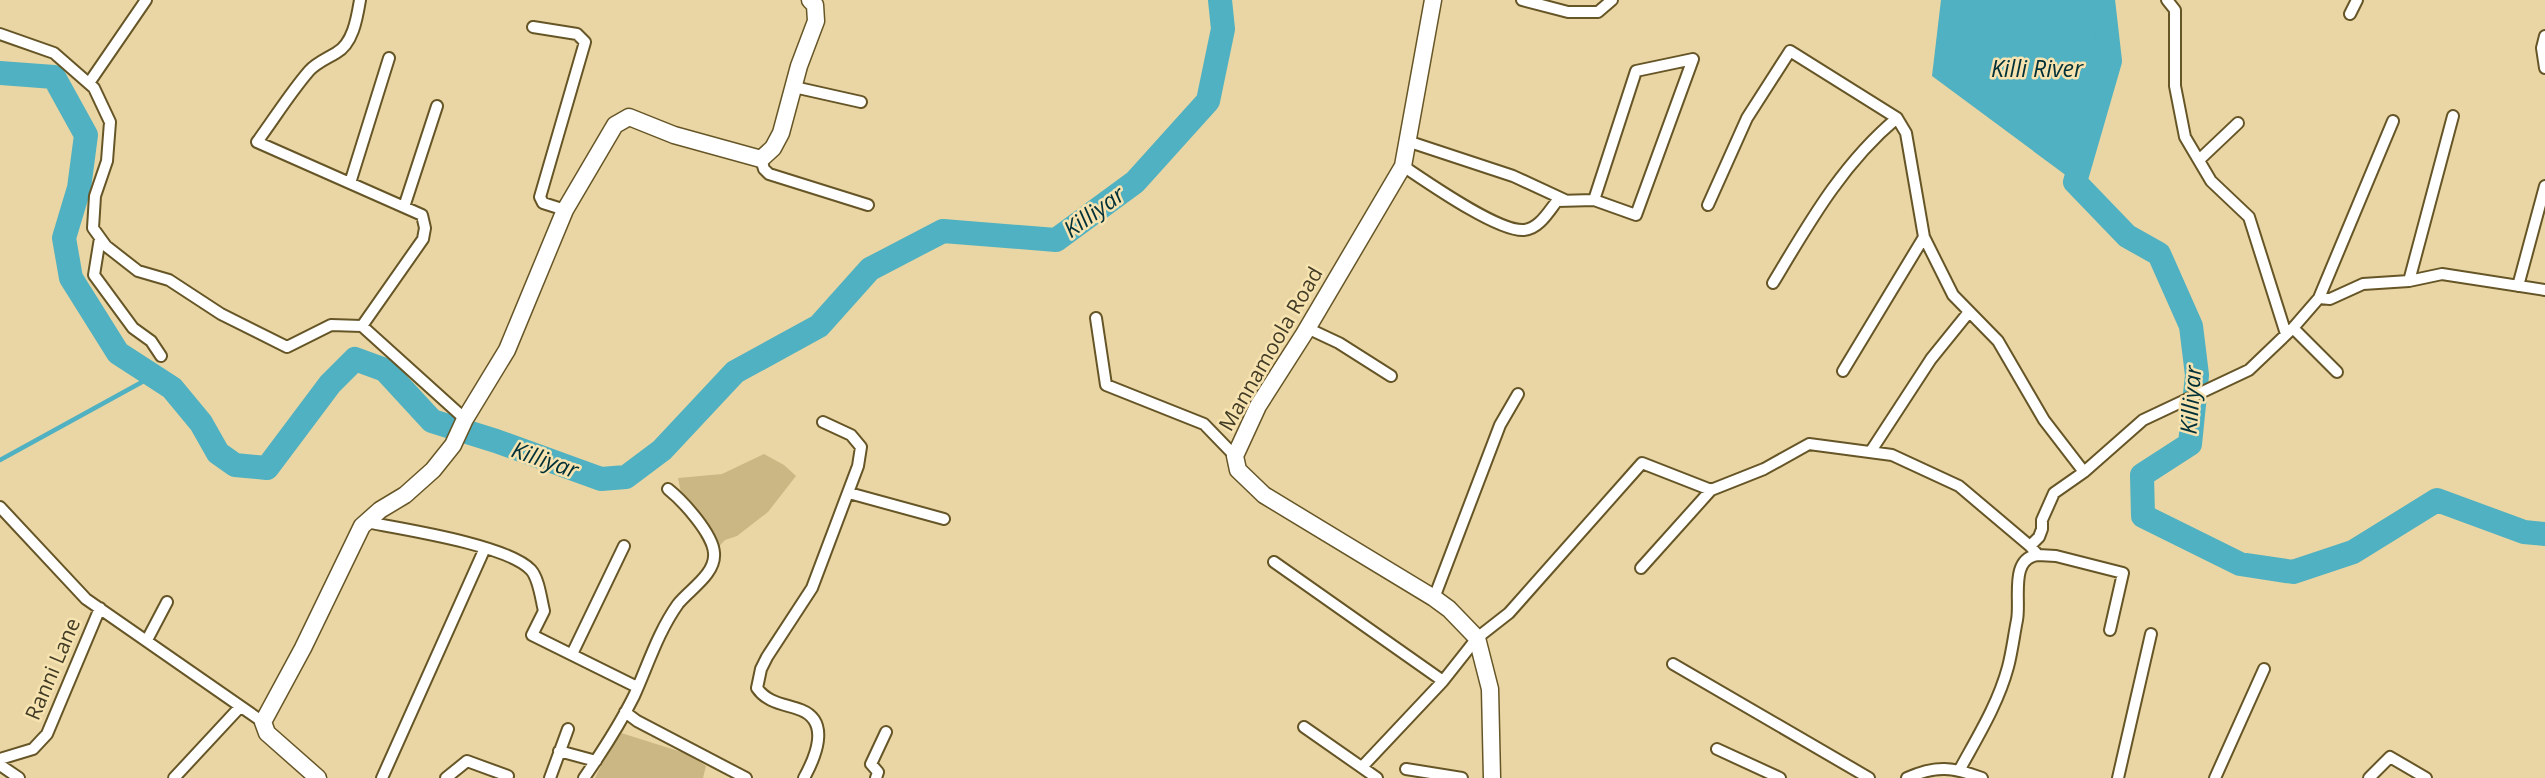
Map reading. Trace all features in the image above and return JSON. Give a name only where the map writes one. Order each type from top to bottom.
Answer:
[{"type":"street","points":[[89,83],[146,0]]},
{"type":"street","points":[[360,0],[352,33],[345,46],[311,69],[257,142],[422,215],[424,239],[362,326]]},
{"type":"street","name":"Mannamoola Road","points":[[1433,0],[1403,166],[1258,406],[1235,456],[1238,470],[1264,495],[1434,598],[1449,609],[1477,638],[1490,689],[1492,778]]},
{"type":"street","points":[[1522,0],[1568,12],[1598,12],[1612,0]]},
{"type":"street","points":[[2166,0],[2175,10],[2175,86],[2185,137],[2211,181],[2249,217],[2289,331],[2337,372]]},
{"type":"street","points":[[2350,14],[2357,0]]},
{"type":"street","points":[[761,159],[773,148],[781,133],[816,21],[814,2]]},
{"type":"street","points":[[533,27],[579,35],[586,44],[540,197],[543,203],[565,210]]},
{"type":"street","points":[[0,34],[54,53],[94,88],[110,122],[107,161],[95,196],[93,228],[106,246],[138,271],[169,280],[221,314],[287,347],[331,325],[362,326],[465,419]]},
{"type":"street","points":[[2544,68],[2542,48],[2545,36]]},
{"type":"street","points":[[1708,205],[1747,118],[1790,51],[1897,118],[1906,133],[1924,237],[1953,295],[1998,341],[2044,420],[2084,472]]},
{"type":"street","points":[[350,183],[389,58]]},
{"type":"street","points":[[1403,166],[1502,225],[1524,230],[1536,226],[1557,201],[1594,200],[1636,215],[1693,59],[1636,71],[1594,200]]},
{"type":"street","points":[[794,87],[861,102]]},
{"type":"street","points":[[404,207],[437,106]]},
{"type":"street","points":[[2409,281],[2454,116]]},
{"type":"street","points":[[263,722],[303,648],[362,526],[380,510],[405,495],[433,470],[453,445],[465,419],[507,350],[565,210],[614,125],[629,117],[674,135],[761,159]]},
{"type":"street","points":[[1773,283],[1830,189],[1868,145],[1897,118]]},
{"type":"street","points":[[2030,545],[2039,537],[2042,520],[2054,493],[2084,472],[2143,420],[2249,370],[2319,298],[2393,121]]},
{"type":"street","points":[[2199,160],[2238,123]]},
{"type":"street","points":[[1407,141],[1513,176],[1569,201]]},
{"type":"street","points":[[761,159],[769,174],[868,205]]},
{"type":"street","points":[[2518,286],[2545,186]]},
{"type":"street","points":[[1843,370],[1924,237]]},
{"type":"street","points":[[100,238],[94,275],[133,328],[151,341],[162,356]]},
{"type":"street","points":[[2319,298],[2330,299],[2362,284],[2409,281],[2442,274],[2545,290]]},
{"type":"street","points":[[1871,451],[1931,359],[1969,312]]},
{"type":"street","points":[[1096,318],[1106,385],[1204,424],[1235,456]]},
{"type":"street","points":[[1307,328],[1391,376]]},
{"type":"street","points":[[1434,598],[1500,425],[1518,394]]},
{"type":"street","points":[[804,778],[819,740],[815,722],[805,712],[763,697],[757,688],[761,668],[767,657],[812,588],[858,466],[861,447],[851,435],[823,422]]},
{"type":"street","points":[[1641,568],[1711,490],[1764,469],[1809,444],[1824,448],[1892,454],[1959,486],[2030,545],[2038,555]]},
{"type":"street","points":[[1362,767],[1443,681],[1477,638],[1510,613],[1642,463],[1711,490]]},
{"type":"street","points":[[584,778],[625,712],[658,638],[679,604],[710,570],[715,555],[709,539],[683,501],[668,489]]},
{"type":"street","points":[[849,493],[944,519]]},
{"type":"street","points":[[0,507],[86,598],[263,722],[267,733],[317,778]]},
{"type":"street","points":[[366,522],[485,548],[519,559],[533,572],[544,611],[532,635],[638,687]]},
{"type":"street","points":[[572,654],[624,546]]},
{"type":"street","points":[[382,778],[485,548]]},
{"type":"street","points":[[1959,769],[1992,710],[2007,669],[2018,614],[2018,580],[2024,561],[2031,555],[2056,556],[2123,573],[2110,631]]},
{"type":"street","points":[[1274,562],[1443,681]]},
{"type":"street","points":[[147,640],[167,602]]},
{"type":"street","name":"Ranni Lane","points":[[0,759],[33,749],[47,734],[100,608]]},
{"type":"street","points":[[2118,778],[2151,634]]},
{"type":"street","points":[[1673,664],[1870,778]]},
{"type":"street","points":[[2215,778],[2264,668]]},
{"type":"street","points":[[174,778],[240,707]]},
{"type":"street","points":[[625,712],[637,721],[746,778]]},
{"type":"street","points":[[1304,727],[1377,778]]},
{"type":"street","points":[[550,778],[568,729]]},
{"type":"street","points":[[876,778],[878,771],[873,769],[871,764],[886,732]]},
{"type":"street","points":[[1717,749],[1780,778]]},
{"type":"street","points":[[559,751],[596,761]]},
{"type":"street","points":[[2369,778],[2390,757],[2426,778]]},
{"type":"street","points":[[446,778],[467,761],[508,776]]},
{"type":"street","points":[[0,765],[19,778]]},
{"type":"street","points":[[1907,778],[1946,767],[1982,778]]},
{"type":"street","points":[[1406,769],[1462,778]]},
{"type":"shaded area","points":[[764,454],[784,465],[796,476],[768,512],[737,536],[725,540],[710,556],[683,503],[678,478],[722,474]]},
{"type":"shaded area","points":[[618,732],[688,754],[706,766],[703,778],[595,778]]},
{"type":"water","name":"Killi River","points":[[1941,0],[2103,0],[2110,61],[2075,182],[1932,76]]},
{"type":"waterway","name":"Killiyar","points":[[0,73],[54,77],[86,135],[79,188],[64,238],[71,278],[118,353],[172,388],[201,423],[218,453],[235,465],[267,468],[330,384],[355,359],[385,370],[432,421],[601,479],[626,477],[662,450],[735,372],[819,326],[870,269],[943,231],[1056,240],[1135,182],[1208,101],[1223,29],[1220,0]]},
{"type":"waterway","name":"Killiyar","points":[[2103,0],[2110,61],[2075,182],[2127,236],[2159,254],[2191,326],[2197,375],[2190,444],[2142,475],[2143,516],[2240,564],[2293,572],[2353,552],[2437,500],[2524,532],[2545,534]]},
{"type":"waterway","points":[[0,460],[153,376]]}]
